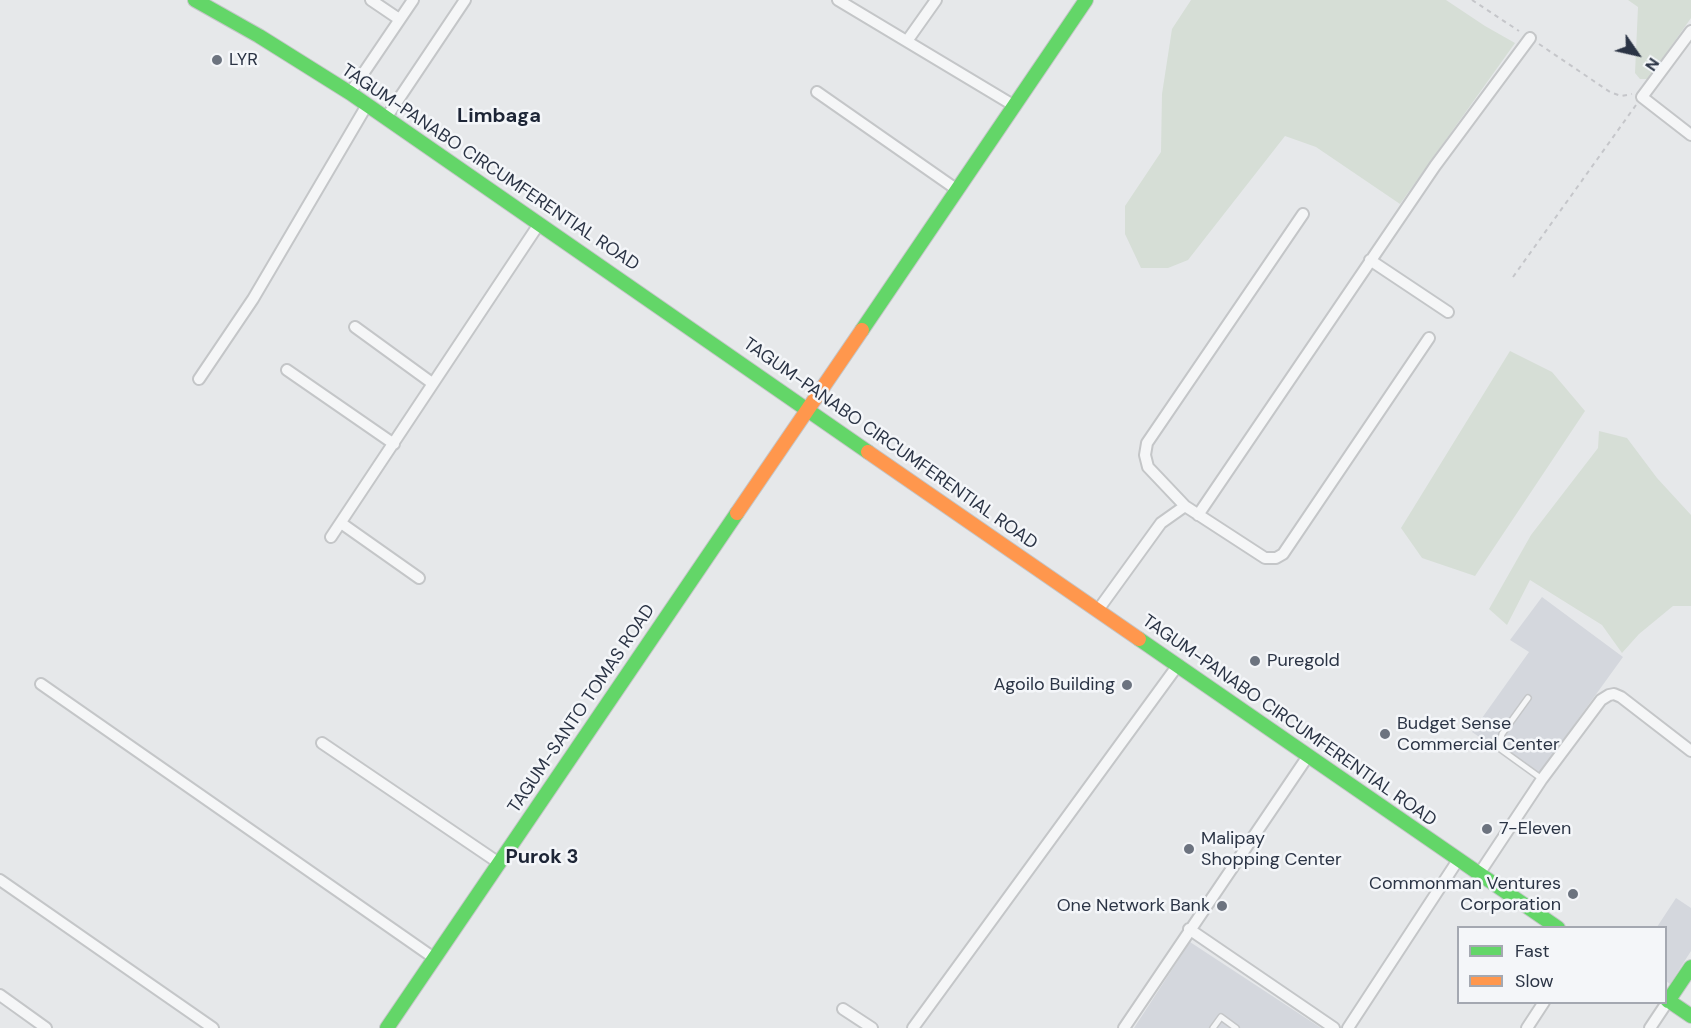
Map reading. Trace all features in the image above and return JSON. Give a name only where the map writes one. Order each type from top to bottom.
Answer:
[{"type":"main road","name":"TAGUM-PANABO CIRCUMFERENTIAL ROAD","points":[[195,0],[259,36],[350,93],[1557,926]]},
{"type":"main road","name":"TAGUM-SANTO TOMAS ROAD","points":[[387,1028],[1086,0]]},
{"type":"main road","points":[[1691,967],[1667,1000],[1691,1016]]},
{"type":"street","points":[[371,0],[399,18]]},
{"type":"street","points":[[350,93],[412,0]]},
{"type":"street","points":[[386,118],[465,0]]},
{"type":"street","points":[[838,0],[1014,105]]},
{"type":"street","points":[[907,41],[936,0]]},
{"type":"street","points":[[1691,31],[1642,97],[1691,135]]},
{"type":"street","points":[[1198,514],[1435,166],[1530,39]]},
{"type":"street","points":[[817,92],[956,189]]},
{"type":"street","points":[[199,379],[258,290],[367,105]]},
{"type":"street","points":[[1303,214],[1147,443],[1145,455],[1148,468],[1185,506],[1265,558],[1280,557],[1430,338]]},
{"type":"street","points":[[331,537],[539,224]]},
{"type":"street","points":[[1370,260],[1448,312]]},
{"type":"street","points":[[355,327],[432,383]]},
{"type":"street","points":[[287,370],[394,444]]},
{"type":"street","points":[[1098,610],[1161,523],[1185,506]]},
{"type":"street","points":[[341,522],[419,578]]},
{"type":"street","points":[[913,1028],[1178,665]]},
{"type":"street","points":[[41,684],[434,958]]},
{"type":"street","points":[[1479,874],[1542,779],[1601,700],[1609,695],[1614,694],[1621,697],[1691,751]]},
{"type":"street","points":[[322,743],[499,863]]},
{"type":"street","points":[[1124,1028],[1308,756]]},
{"type":"street","points":[[1348,1028],[1458,860]]},
{"type":"street","points":[[0,880],[213,1028]]},
{"type":"street","points":[[1190,929],[1334,1028]]},
{"type":"street","points":[[1,1000],[46,1028]]},
{"type":"street","points":[[1527,1028],[1544,1004]]},
{"type":"street","points":[[1650,1028],[1665,1004]]},
{"type":"street","points":[[843,1009],[872,1028]]},
{"type":"lane","points":[[1528,698],[1502,734],[1499,748],[1542,779]]},
{"type":"lane","points":[[1214,1028],[1221,1017],[1236,1028]]},
{"type":"path","points":[[1472,0],[1610,92],[1621,96],[1636,94],[1642,97],[1513,277]]},
{"type":"shaded area","points":[[1191,0],[1446,0],[1515,43],[1400,204],[1316,147],[1285,136],[1188,260],[1168,268],[1141,268],[1125,234],[1125,206],[1161,152],[1162,94],[1172,29]]},
{"type":"shaded area","points":[[1628,0],[1691,0],[1691,18],[1648,79],[1640,79],[1635,73],[1638,7]]},
{"type":"shaded area","points":[[1510,351],[1552,372],[1585,411],[1475,576],[1422,558],[1401,528]]},
{"type":"shaded area","points":[[1599,431],[1627,438],[1657,478],[1691,515],[1691,606],[1673,606],[1639,634],[1622,653],[1602,625],[1530,580],[1507,625],[1489,609],[1531,535],[1598,448]]},
{"type":"shaded area","points":[[1542,597],[1623,657],[1537,776],[1472,732],[1529,652],[1510,640]]},
{"type":"shaded area","points":[[1676,898],[1691,908],[1691,951],[1670,984],[1667,982],[1667,926],[1658,926]]},
{"type":"shaded area","points":[[1190,942],[1321,1028],[1134,1028]]},
{"type":"traffic: fast","points":[[195,0],[259,36],[350,93],[868,452]]},
{"type":"traffic: fast","points":[[862,330],[1086,0]]},
{"type":"traffic: fast","points":[[387,1028],[737,513]]},
{"type":"traffic: fast","points":[[1139,639],[1555,926]]},
{"type":"traffic: fast","points":[[1668,1001],[1691,967]]},
{"type":"traffic: fast","points":[[1667,1000],[1691,1016]]},
{"type":"traffic: slow","points":[[737,513],[862,330]]},
{"type":"traffic: slow","points":[[868,452],[1139,639]]},
{"type":"place","name":"LYR","points":[[217,60]]},
{"type":"place","name":"Puregold","points":[[1255,661]]},
{"type":"place","name":"Agoilo Building","points":[[1127,685]]},
{"type":"place","name":"Budget Sense Commercial Center","points":[[1385,734]]},
{"type":"place","name":"7-Eleven","points":[[1487,829]]},
{"type":"place","name":"Malipay Shopping Center","points":[[1189,849]]},
{"type":"place","name":"Commonman Ventures Corporation","points":[[1573,894]]},
{"type":"place","name":"One Network Bank","points":[[1222,906]]},
{"type":"district","name":"Limbaga","points":[[499,117]]},
{"type":"district","name":"Purok 3","points":[[542,858]]}]
